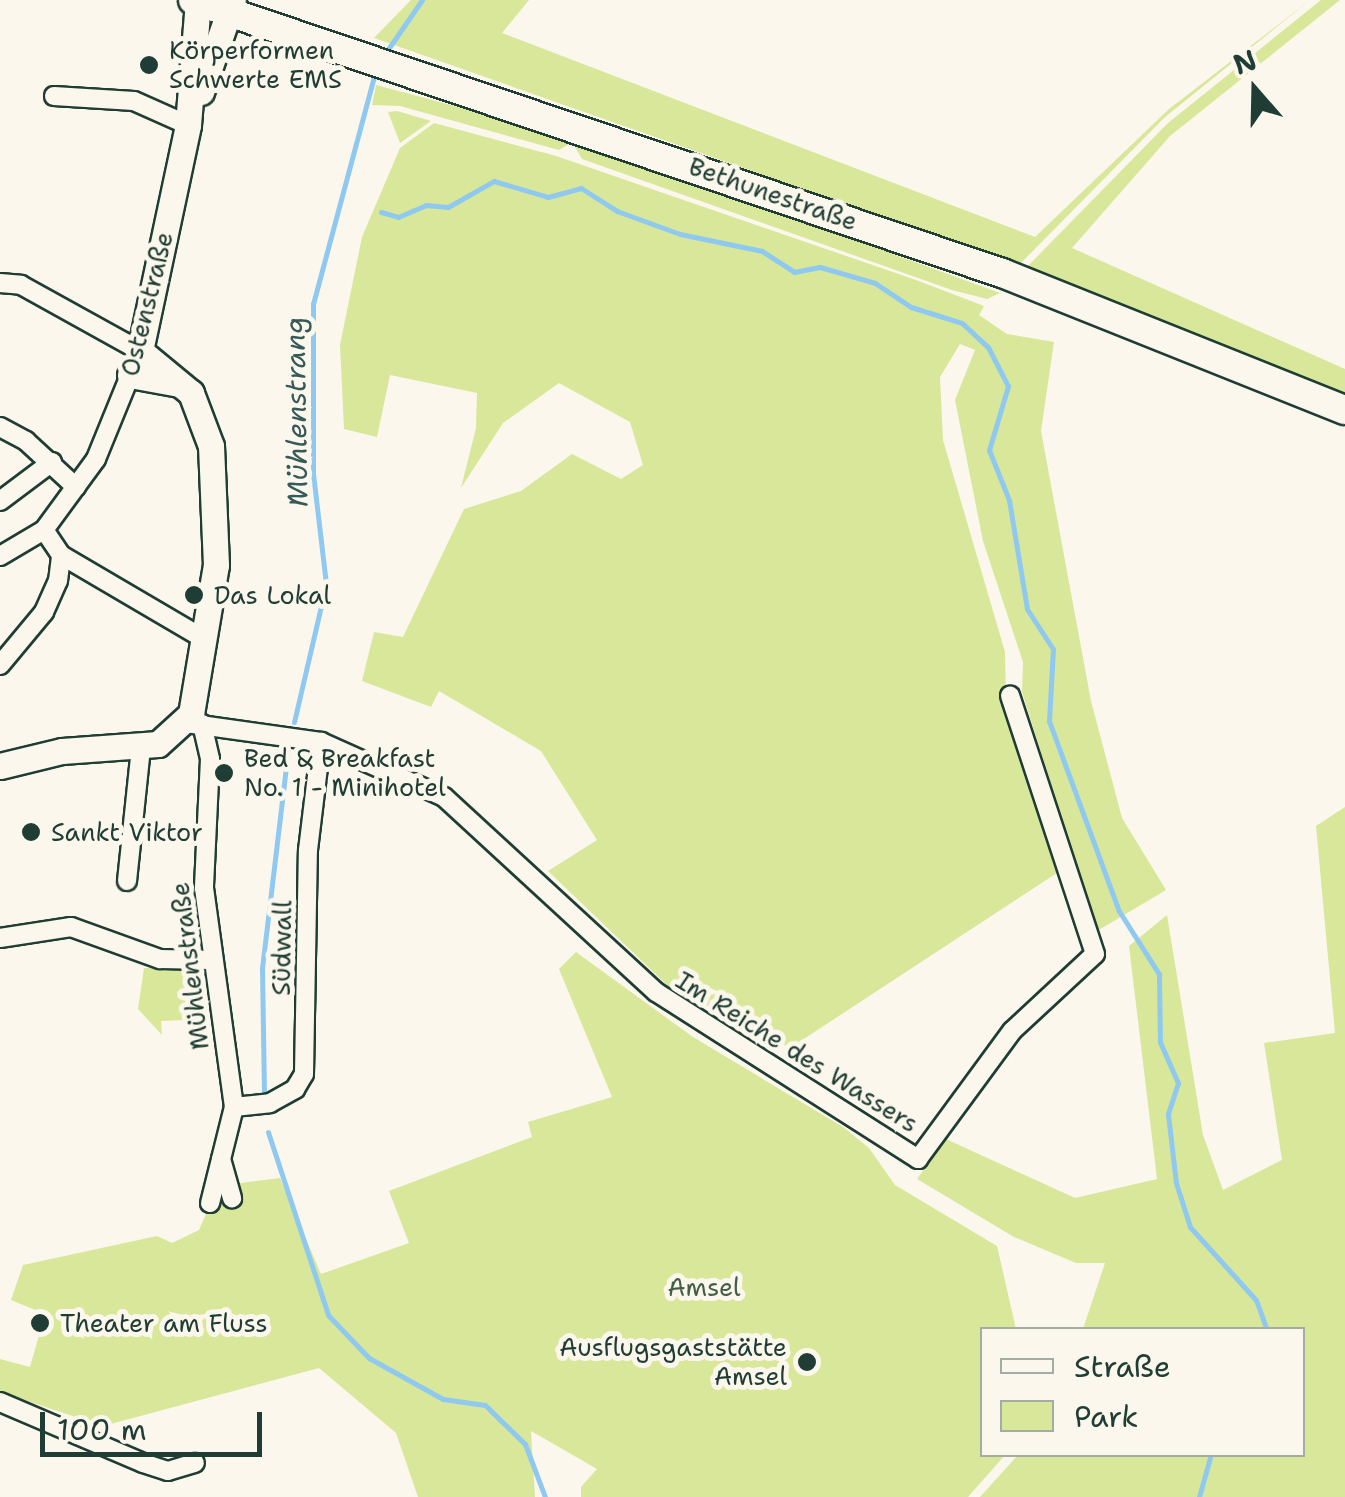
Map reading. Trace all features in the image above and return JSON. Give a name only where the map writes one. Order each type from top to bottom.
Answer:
[{"type":"main road","name":"Bethunestraße","points":[[196,1],[232,6],[362,56],[1002,273],[1345,410]]},
{"type":"street","name":"Ostenstraße","points":[[188,125],[196,1]]},
{"type":"street","name":"Ostenstraße","points":[[0,556],[44,530],[96,459],[135,363],[188,125],[232,6]]},
{"type":"street","points":[[54,96],[134,101],[188,125]]},
{"type":"street","points":[[0,283],[22,285],[135,363],[184,385],[201,407],[210,446],[216,566],[194,724],[141,748],[62,751],[0,766]]},
{"type":"street","points":[[0,427],[52,462],[76,487]]},
{"type":"street","points":[[0,500],[52,462]]},
{"type":"street","points":[[44,530],[61,555],[204,639]]},
{"type":"street","points":[[0,664],[44,612],[61,555]]},
{"type":"street","name":"Im Reiche des Wassers","points":[[194,724],[321,742],[444,796],[656,992],[918,1159],[1012,1031],[1095,954],[1010,696]]},
{"type":"street","name":"Mühlenstraße","points":[[194,724],[210,760],[202,816],[210,960],[234,1107],[220,1158]]},
{"type":"street","name":"Südwall","points":[[234,1107],[270,1103],[296,1089],[304,1074],[308,850],[321,742]]},
{"type":"street","points":[[127,881],[141,748]]},
{"type":"street","points":[[0,938],[71,927],[160,960],[210,960]]},
{"type":"street","points":[[220,1158],[232,1198]]},
{"type":"street","points":[[210,1203],[220,1158]]},
{"type":"street","points":[[0,1402],[168,1470],[195,1463]]},
{"type":"green space","points":[[411,0],[529,0],[502,33],[1035,237],[1169,109],[1310,0],[1165,117],[1019,265],[374,38]]},
{"type":"green space","points":[[1321,0],[1340,0],[1170,136],[1072,248],[1345,369],[1345,395],[1026,268],[1168,123]]},
{"type":"green space","points":[[376,85],[522,124],[571,143],[559,150],[400,106],[372,105]]},
{"type":"green space","points":[[388,112],[431,121],[400,143]]},
{"type":"green space","points":[[434,123],[556,156],[916,280],[984,306],[979,315],[1007,334],[1054,342],[1041,431],[1091,701],[1122,818],[1166,890],[1097,931],[1022,692],[1023,662],[983,541],[955,400],[975,350],[960,344],[940,377],[943,440],[1005,652],[1006,700],[1060,871],[790,1048],[668,986],[548,871],[597,840],[541,751],[439,691],[431,707],[362,681],[374,632],[403,637],[464,509],[521,491],[572,454],[621,479],[643,465],[630,422],[559,383],[503,423],[461,488],[476,428],[477,393],[390,375],[377,437],[344,429],[340,345],[362,237],[400,148]]},
{"type":"green space","points":[[573,143],[756,204],[1000,293],[987,299],[952,290],[582,159]]},
{"type":"green space","points":[[1345,807],[1345,1497],[980,1497],[1016,1457],[1305,1457],[1305,1327],[1084,1327],[1105,1263],[1076,1263],[1014,1237],[917,1179],[946,1139],[1075,1198],[1157,1179],[1129,946],[1167,915],[1203,1135],[1223,1190],[1282,1160],[1264,1043],[1335,1033],[1316,826]]},
{"type":"green space","name":"Amsel","points":[[576,952],[693,1037],[843,1127],[869,1148],[895,1185],[997,1246],[1016,1327],[980,1327],[980,1457],[1003,1457],[968,1497],[581,1497],[581,1487],[597,1469],[531,1431],[535,1497],[418,1497],[396,1433],[319,1368],[103,1426],[0,1392],[0,1359],[30,1367],[45,1314],[11,1300],[23,1265],[157,1236],[172,1243],[199,1230],[218,1186],[280,1178],[321,1274],[409,1243],[389,1191],[532,1137],[528,1122],[612,1097],[559,969]]},
{"type":"green space","points":[[144,968],[197,968],[208,1019],[161,1021],[162,1035],[138,1009]]},
{"type":"waterway","name":"Mühlenstrang","points":[[384,55],[422,0]]},
{"type":"waterway","name":"Mühlenstrang","points":[[294,722],[326,584],[313,474],[313,304],[376,69]]},
{"type":"waterway","points":[[381,212],[398,217],[426,205],[448,207],[494,181],[548,197],[581,188],[617,211],[680,234],[762,251],[794,272],[820,267],[875,283],[911,307],[962,323],[988,347],[1008,386],[989,450],[1009,500],[1027,609],[1053,649],[1049,721],[1119,911],[1159,974],[1160,1042],[1178,1083],[1168,1114],[1176,1183],[1190,1227],[1256,1300],[1266,1327]]},
{"type":"waterway","name":"Mühlenstrang","points":[[264,1094],[262,968],[288,751]]},
{"type":"waterway","name":"Mühlenstrang","points":[[268,1132],[328,1315],[369,1358],[443,1399],[485,1405],[525,1444],[545,1497]]},
{"type":"waterway","points":[[1199,1497],[1210,1457]]},
{"type":"place","name":"Körperformen Schwerte EMS","points":[[149,65]]},
{"type":"place","name":"Das Lokal","points":[[194,595]]},
{"type":"place","name":"Bed & Breakfast No. 1 - Minihotel","points":[[224,773]]},
{"type":"place","name":"Sankt Viktor","points":[[31,832]]},
{"type":"place","name":"Theater am Fluss","points":[[40,1323]]},
{"type":"place","name":"Ausflugsgaststätte Amsel","points":[[807,1362]]}]
